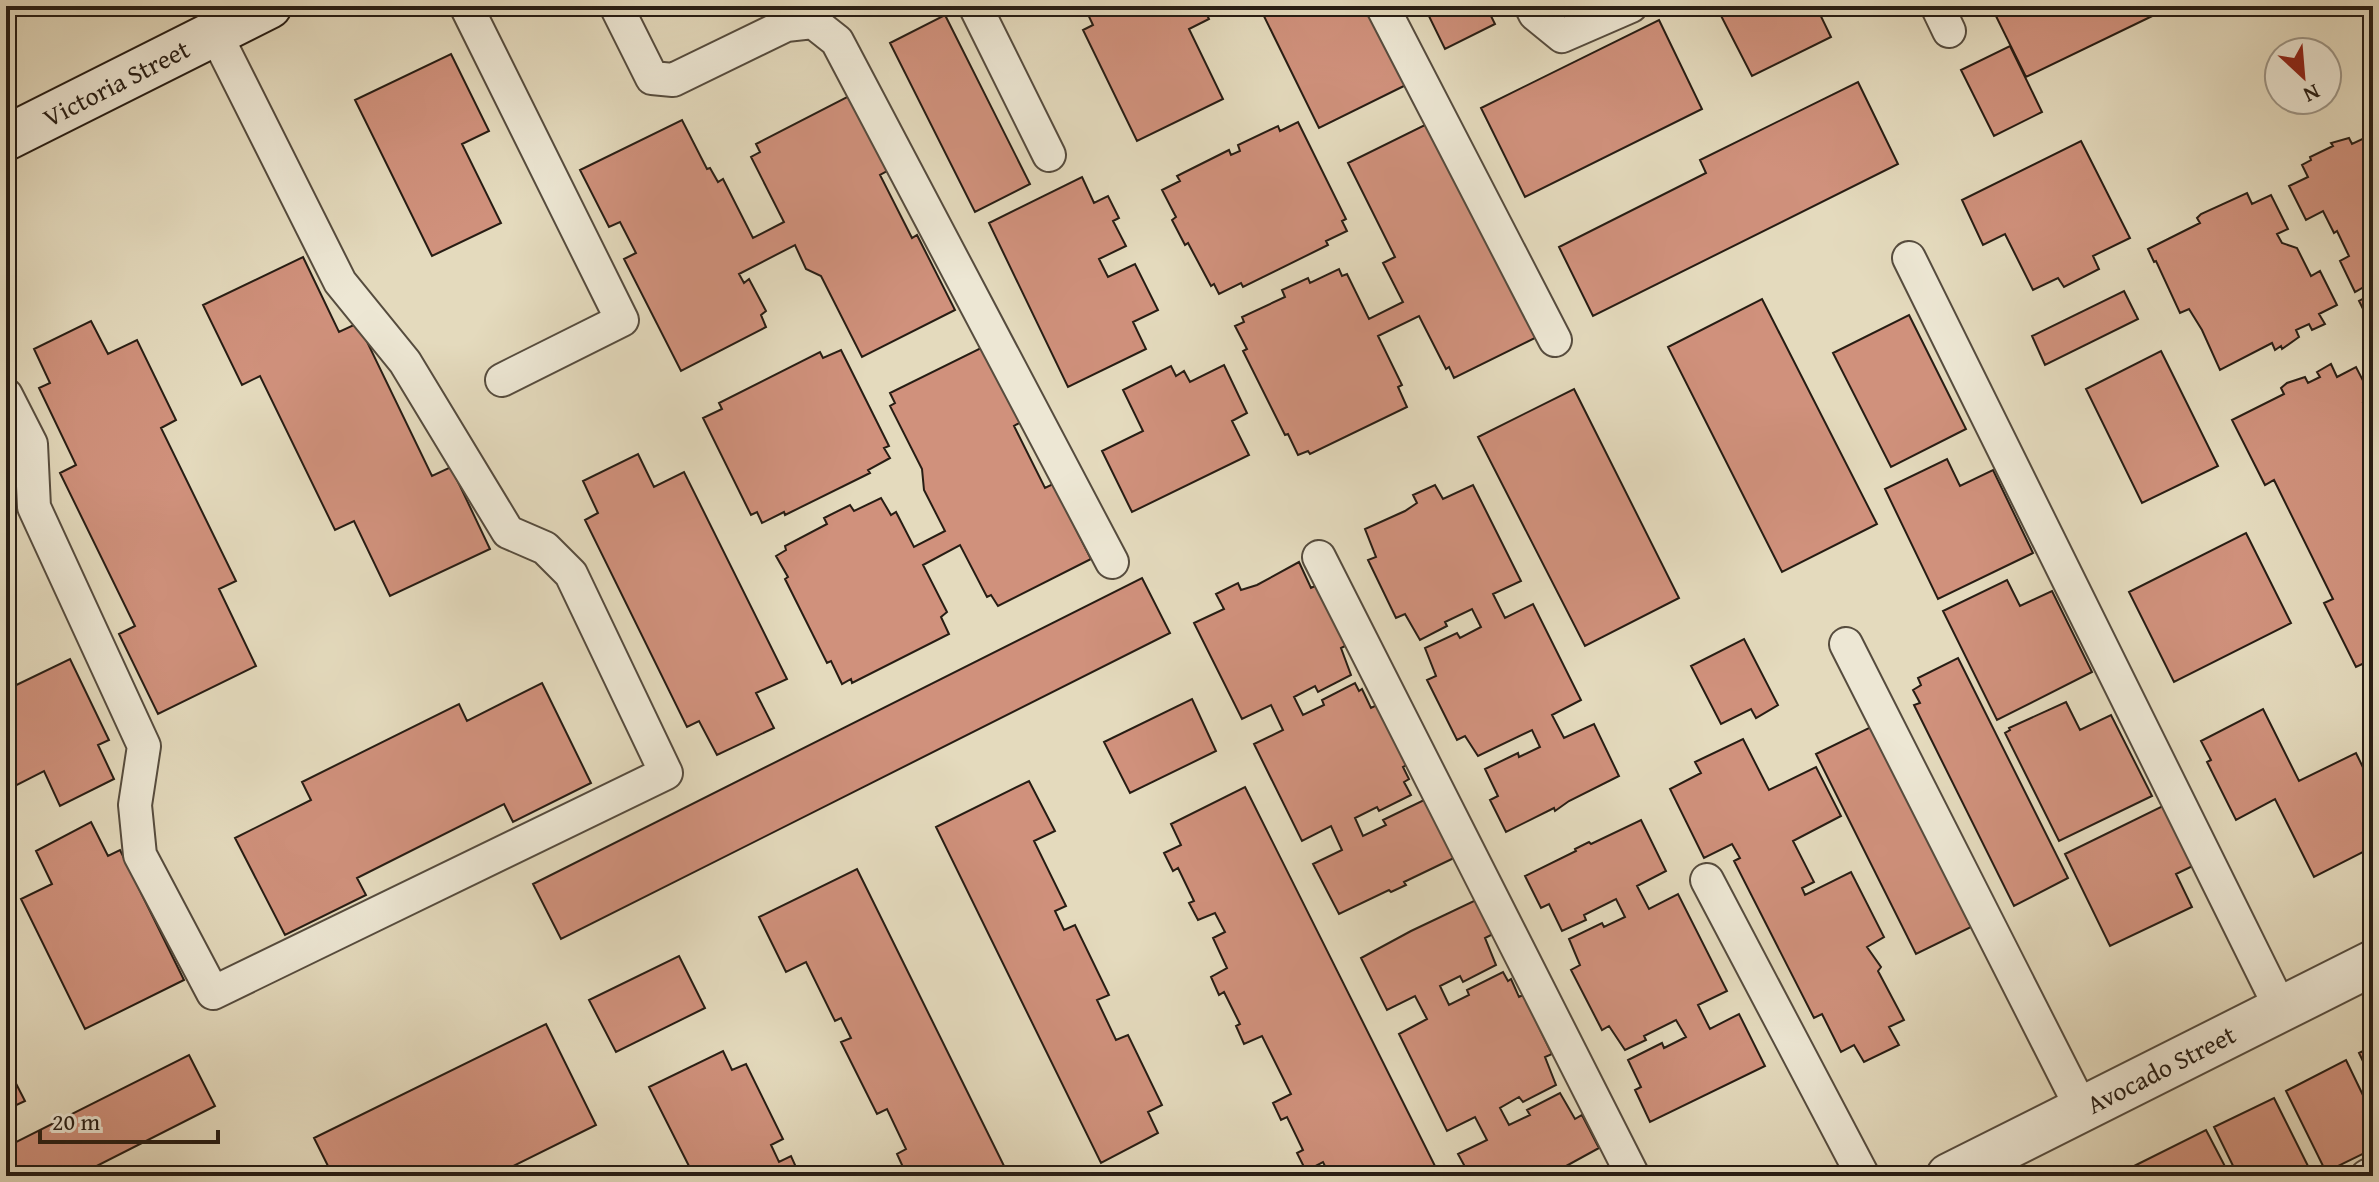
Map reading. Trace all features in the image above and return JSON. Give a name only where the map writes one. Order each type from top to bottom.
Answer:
[{"type":"street","name":"Victoria Street","points":[[6,138],[269,6]]},
{"type":"street","name":"Avocado Street","points":[[1949,1176],[2373,963]]},
{"type":"lane","points":[[466,6],[622,320],[502,380]]},
{"type":"lane","points":[[616,6],[652,78],[673,80],[786,25],[813,22],[837,41],[1112,562]]},
{"type":"lane","points":[[975,6],[1049,155]]},
{"type":"lane","points":[[1382,6],[1555,340]]},
{"type":"lane","points":[[1531,6],[1535,14],[1562,36],[1631,6]]},
{"type":"lane","points":[[6,395],[31,444],[34,507],[144,746],[135,805],[140,855],[213,993],[666,773],[571,574],[545,548],[508,532],[405,362],[340,282],[215,33]]},
{"type":"lane","points":[[1909,258],[2281,1009]]},
{"type":"lane","points":[[1319,557],[1633,1176]]},
{"type":"lane","points":[[1846,644],[2082,1109]]},
{"type":"lane","points":[[1707,880],[1863,1176]]},
{"type":"lane","points":[[2367,1176],[2373,1173]]},
{"type":"building","points":[[1084,6],[1203,6],[1209,19],[1189,29],[1223,99],[1137,141],[1083,30],[1093,25]]},
{"type":"building","points":[[1259,6],[1366,6],[1412,82],[1319,128]]},
{"type":"building","points":[[1424,6],[1486,6],[1495,24],[1445,49]]},
{"type":"building","points":[[1551,6],[1573,6],[1556,14]]},
{"type":"building","points":[[1716,6],[1816,6],[1831,37],[1752,76]]},
{"type":"building","points":[[1991,6],[2173,6],[2026,77]]},
{"type":"building","points":[[945,15],[1030,184],[975,212],[890,43]]},
{"type":"building","points":[[1659,20],[1702,109],[1525,197],[1481,108]]},
{"type":"building","points":[[2010,46],[2042,112],[1994,136],[1961,70]]},
{"type":"building","points":[[451,54],[489,131],[462,144],[501,223],[432,256],[355,100]]},
{"type":"building","points":[[1858,82],[1898,164],[1593,316],[1559,247],[1706,173],[1700,160]]},
{"type":"building","points":[[849,96],[887,171],[880,175],[912,238],[917,235],[955,310],[862,357],[821,276],[806,269],[795,245],[739,274],[744,283],[749,279],[766,311],[761,315],[766,327],[681,371],[624,259],[636,253],[620,222],[609,227],[580,170],[682,120],[707,169],[710,168],[718,182],[723,179],[753,238],[784,222],[751,157],[760,152],[756,144]]},
{"type":"building","points":[[1439,118],[1547,332],[1454,378],[1449,367],[1446,369],[1419,316],[1378,336],[1402,385],[1398,387],[1407,407],[1310,454],[1308,451],[1298,455],[1243,351],[1247,349],[1235,326],[1244,322],[1242,317],[1285,297],[1282,290],[1308,278],[1310,283],[1339,269],[1342,276],[1347,274],[1369,319],[1403,302],[1383,263],[1395,257],[1348,163]]},
{"type":"building","points":[[1298,122],[1346,219],[1342,221],[1347,231],[1326,241],[1328,245],[1243,287],[1241,283],[1219,294],[1214,284],[1211,286],[1188,243],[1185,245],[1172,220],[1176,217],[1162,190],[1180,181],[1177,176],[1229,150],[1231,155],[1240,151],[1238,145],[1278,126],[1280,131]]},
{"type":"building","points":[[2373,134],[2373,329],[2359,301],[2368,296],[2364,287],[2355,292],[2340,261],[2349,256],[2337,231],[2334,233],[2323,211],[2306,220],[2289,186],[2308,177],[2302,165],[2311,160],[2310,157],[2333,146],[2331,143],[2349,138],[2352,144]]},
{"type":"building","points":[[2081,141],[2130,238],[2093,256],[2099,269],[2064,287],[2058,278],[2033,290],[2005,234],[1983,245],[1962,200]]},
{"type":"building","points":[[1082,177],[1094,203],[1108,196],[1119,218],[1113,221],[1126,246],[1099,259],[1108,277],[1135,264],[1158,310],[1133,322],[1146,349],[1068,387],[989,223]]},
{"type":"building","points":[[2247,193],[2252,204],[2271,195],[2288,229],[2277,234],[2282,243],[2297,248],[2311,276],[2320,271],[2337,305],[2319,314],[2325,324],[2312,330],[2309,324],[2296,330],[2299,337],[2282,349],[2281,346],[2275,350],[2272,343],[2220,370],[2189,309],[2180,313],[2148,249],[2200,223],[2197,218],[2201,214]]},
{"type":"building","points":[[303,257],[339,332],[358,323],[432,476],[451,467],[490,549],[390,596],[354,521],[335,530],[260,376],[242,385],[203,305]]},
{"type":"building","points":[[2124,291],[2138,319],[2045,365],[2032,336]]},
{"type":"building","points":[[1762,299],[1877,524],[1782,572],[1668,347]]},
{"type":"building","points":[[1909,315],[1966,429],[1891,467],[1833,353]]},
{"type":"building","points":[[91,321],[108,354],[137,340],[176,420],[161,428],[236,581],[219,589],[256,666],[158,714],[119,634],[135,626],[60,473],[76,465],[39,388],[50,383],[34,349]]},
{"type":"building","points":[[983,347],[1021,422],[1014,426],[1045,488],[1053,484],[1091,559],[998,606],[991,595],[987,597],[960,545],[923,565],[947,612],[941,617],[949,634],[852,683],[851,679],[842,684],[831,661],[827,663],[776,556],[786,550],[785,546],[827,524],[824,518],[850,505],[854,511],[881,498],[891,515],[896,512],[914,547],[945,531],[924,490],[922,469],[890,406],[895,403],[890,393]]},
{"type":"building","points":[[841,350],[889,446],[884,448],[890,458],[868,470],[870,473],[785,515],[784,512],[762,523],[757,512],[751,515],[703,418],[722,409],[719,403],[820,352],[823,358]]},
{"type":"building","points":[[2161,351],[2218,466],[2142,503],[2086,389]]},
{"type":"building","points":[[2331,364],[2337,377],[2356,367],[2372,398],[2363,403],[2369,415],[2373,403],[2373,659],[2356,667],[2324,603],[2333,599],[2274,480],[2265,485],[2232,420],[2284,394],[2281,388],[2287,383],[2305,377],[2308,383],[2320,377],[2317,372]]},
{"type":"building","points":[[1224,365],[1247,413],[1232,421],[1249,455],[1132,512],[1102,451],[1143,431],[1123,390],[1171,366],[1176,376],[1184,371],[1190,382]]},
{"type":"building","points":[[1574,389],[1679,598],[1585,646],[1478,437]]},
{"type":"building","points":[[638,454],[654,487],[684,472],[787,679],[756,693],[774,728],[717,755],[699,721],[687,727],[585,520],[598,513],[583,481]]},
{"type":"building","points":[[1947,459],[1960,486],[1993,470],[2033,553],[1938,599],[1885,489]]},
{"type":"building","points":[[1435,485],[1443,499],[1473,485],[1521,581],[1493,594],[1505,618],[1533,604],[1581,700],[1552,715],[1564,738],[1594,724],[1619,776],[1555,811],[1554,808],[1506,832],[1490,800],[1498,796],[1485,769],[1518,753],[1519,757],[1540,747],[1532,730],[1478,756],[1465,736],[1457,740],[1427,680],[1436,676],[1425,648],[1457,633],[1460,638],[1481,627],[1472,609],[1445,622],[1447,626],[1420,640],[1405,614],[1396,618],[1368,560],[1376,557],[1365,529],[1405,511],[1417,503],[1413,495]]},
{"type":"building","points":[[2246,533],[2291,623],[2174,682],[2129,592]]},
{"type":"building","points":[[1299,562],[1311,588],[1319,584],[1349,644],[1341,648],[1351,675],[1318,692],[1315,686],[1294,697],[1303,715],[1324,705],[1322,700],[1355,683],[1359,691],[1362,689],[1371,708],[1379,704],[1409,764],[1403,767],[1409,779],[1404,782],[1411,795],[1379,811],[1377,807],[1355,818],[1363,836],[1386,825],[1383,820],[1424,800],[1456,857],[1404,882],[1406,885],[1339,914],[1313,864],[1342,850],[1331,826],[1302,841],[1254,744],[1283,730],[1271,705],[1242,719],[1194,623],[1224,609],[1216,594],[1238,583],[1241,590],[1257,585]]},
{"type":"building","points":[[1142,578],[1170,633],[561,939],[533,884]]},
{"type":"building","points":[[2007,580],[2020,606],[2052,591],[2092,672],[1997,720],[1943,611]]},
{"type":"building","points":[[1744,639],[1778,705],[1756,718],[1751,709],[1721,724],[1691,666]]},
{"type":"building","points":[[1958,658],[2068,878],[2014,906],[1914,705],[1920,703],[1913,690],[1921,685],[1918,678]]},
{"type":"building","points":[[70,659],[109,740],[98,745],[114,779],[60,806],[44,771],[9,789],[6,784],[6,690]]},
{"type":"building","points":[[542,683],[591,783],[513,822],[504,804],[357,878],[366,895],[285,935],[235,838],[311,800],[302,782],[459,704],[467,721]]},
{"type":"building","points":[[1192,699],[1216,751],[1130,793],[1104,742]]},
{"type":"building","points":[[2066,702],[2080,730],[2111,715],[2152,796],[2059,841],[2005,733],[2009,728]]},
{"type":"building","points":[[2263,709],[2299,781],[2356,753],[2373,788],[2373,847],[2314,877],[2275,799],[2236,820],[2207,762],[2211,760],[2201,741]]},
{"type":"building","points":[[1871,727],[1971,927],[1916,954],[1816,754]]},
{"type":"building","points":[[1743,739],[1769,790],[1816,767],[1841,816],[1793,841],[1814,882],[1802,888],[1805,895],[1851,872],[1884,937],[1867,947],[1881,967],[1878,971],[1904,1020],[1889,1027],[1899,1045],[1864,1062],[1854,1045],[1841,1052],[1822,1014],[1814,1018],[1734,861],[1740,858],[1732,844],[1704,858],[1670,789],[1701,773],[1695,762]]},
{"type":"building","points":[[1029,781],[1055,831],[1034,841],[1066,906],[1055,911],[1064,930],[1075,925],[1109,995],[1097,1000],[1116,1040],[1128,1035],[1162,1105],[1148,1112],[1158,1133],[1101,1163],[936,827]]},
{"type":"building","points":[[1245,787],[1440,1176],[1330,1176],[1323,1162],[1306,1171],[1297,1153],[1303,1150],[1287,1117],[1281,1120],[1273,1103],[1291,1094],[1262,1036],[1244,1044],[1236,1026],[1240,1024],[1224,992],[1219,995],[1211,977],[1227,968],[1213,938],[1225,932],[1215,913],[1198,920],[1189,903],[1194,901],[1178,868],[1173,871],[1164,853],[1181,845],[1171,824]]},
{"type":"building","points":[[2171,802],[2201,862],[2176,874],[2192,907],[2110,946],[2065,854]]},
{"type":"building","points":[[1641,820],[1666,871],[1637,886],[1649,909],[1678,894],[1727,991],[1698,1005],[1710,1029],[1739,1014],[1765,1066],[1650,1122],[1635,1090],[1641,1087],[1628,1060],[1662,1043],[1664,1048],[1686,1037],[1676,1020],[1644,1036],[1646,1040],[1625,1050],[1609,1026],[1602,1030],[1571,970],[1580,965],[1569,939],[1602,923],[1604,927],[1625,917],[1616,899],[1584,915],[1586,920],[1562,931],[1549,904],[1541,908],[1525,876],[1589,842],[1591,844]]},
{"type":"building","points":[[91,822],[108,856],[120,850],[184,980],[85,1029],[21,899],[52,884],[36,851]]},
{"type":"building","points":[[857,869],[1009,1176],[907,1176],[897,1154],[906,1149],[887,1109],[877,1114],[841,1042],[851,1038],[841,1018],[835,1021],[806,962],[786,972],[759,917]]},
{"type":"building","points":[[1476,900],[1493,934],[1485,938],[1496,965],[1463,982],[1460,976],[1440,986],[1449,1005],[1469,995],[1467,990],[1503,972],[1508,981],[1511,979],[1519,997],[1523,995],[1552,1054],[1545,1057],[1556,1085],[1523,1102],[1519,1097],[1500,1108],[1509,1125],[1530,1115],[1527,1110],[1560,1093],[1575,1119],[1582,1115],[1599,1148],[1548,1176],[1470,1176],[1458,1154],[1487,1140],[1475,1117],[1447,1131],[1399,1034],[1427,1019],[1415,996],[1387,1010],[1361,958]]},
{"type":"building","points":[[679,956],[705,1008],[616,1052],[589,1000]]},
{"type":"building","points":[[546,1024],[596,1125],[493,1176],[333,1176],[314,1138]]},
{"type":"building","points":[[2373,1046],[2373,1082],[2359,1053]]},
{"type":"building","points":[[723,1051],[732,1070],[746,1064],[783,1139],[771,1145],[779,1162],[791,1156],[800,1176],[694,1176],[649,1087]]},
{"type":"building","points":[[189,1055],[215,1106],[77,1176],[6,1176],[6,1147]]},
{"type":"building","points":[[2346,1060],[2373,1116],[2373,1149],[2326,1172],[2286,1091]]},
{"type":"building","points":[[6,1064],[25,1101],[12,1107],[14,1113],[6,1117]]},
{"type":"building","points":[[2274,1098],[2313,1176],[2238,1176],[2214,1127]]},
{"type":"building","points":[[2206,1130],[2230,1176],[2137,1176],[2132,1167]]}]
